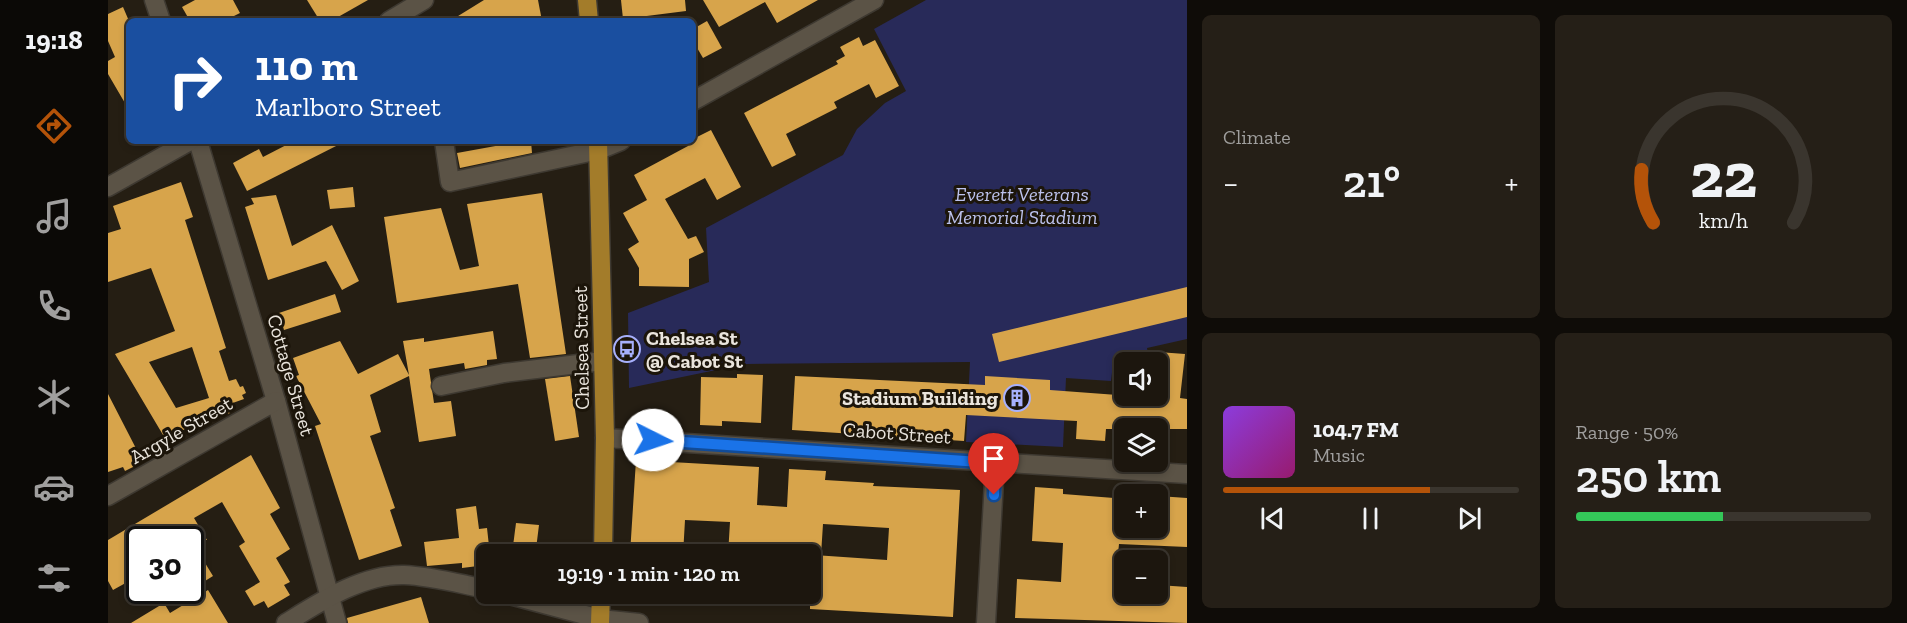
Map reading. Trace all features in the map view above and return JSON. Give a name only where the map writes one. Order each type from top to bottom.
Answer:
[{"type":"main road","points":[[587,0],[589,18]]},
{"type":"main road","name":"Chelsea Street","points":[[599,145],[605,438],[603,544]]},
{"type":"main road","points":[[600,621],[601,604]]},
{"type":"street","points":[[154,0],[160,18]]},
{"type":"street","points":[[696,99],[874,0]]},
{"type":"street","points":[[394,18],[423,1],[424,18]]},
{"type":"street","points":[[108,188],[185,144]]},
{"type":"street","name":"Cottage Street","points":[[199,144],[276,401],[337,623]]},
{"type":"street","points":[[444,144],[450,182],[599,145]]},
{"type":"street","points":[[441,386],[504,373],[603,361]]},
{"type":"street","name":"Argyle Street","points":[[108,496],[276,401]]},
{"type":"street","name":"Cabot Street","points":[[605,438],[1187,474]]},
{"type":"street","points":[[986,623],[995,463]]},
{"type":"street","points":[[286,623],[331,595],[384,576],[405,575],[476,587]]},
{"type":"street","points":[[541,604],[600,621],[639,623]]},
{"type":"green space","name":"Everett Veterans Memorial Stadium","points":[[926,0],[1187,0],[1187,339],[1147,348],[1148,352],[1114,352],[1111,381],[1066,378],[1063,447],[966,442],[970,362],[745,364],[629,388],[628,313],[709,282],[706,228],[843,155],[857,129],[885,103],[906,91],[874,29]]},
{"type":"building","points":[[195,0],[233,0],[240,13],[230,18],[188,18],[182,7]]},
{"type":"building","points":[[307,0],[368,0],[336,18],[318,18]]},
{"type":"building","points":[[484,0],[538,0],[541,18],[455,18]]},
{"type":"building","points":[[621,0],[685,0],[686,11],[623,18]]},
{"type":"building","points":[[703,0],[818,0],[777,23],[765,2],[719,27]]},
{"type":"building","points":[[123,7],[128,18],[126,105],[108,74],[108,61],[115,57],[108,41],[108,14]]},
{"type":"building","points":[[707,21],[722,48],[703,58],[696,46],[696,27]]},
{"type":"building","points":[[859,37],[863,46],[875,40],[899,86],[876,98],[869,84],[834,102],[837,108],[786,134],[796,155],[772,167],[744,113],[838,64],[836,61],[845,56],[840,47]]},
{"type":"building","points":[[711,130],[741,187],[717,200],[705,178],[665,199],[688,239],[696,236],[704,252],[689,259],[689,287],[639,286],[639,268],[628,249],[639,242],[623,213],[647,200],[634,175],[688,146],[688,144],[696,144],[696,138]]},
{"type":"building","points":[[288,144],[340,144],[247,191],[233,163],[259,149],[263,157]]},
{"type":"building","points":[[531,144],[532,153],[460,168],[457,153],[501,145]]},
{"type":"building","points":[[181,182],[193,217],[185,220],[226,348],[219,351],[229,381],[236,379],[246,393],[242,395],[244,399],[227,405],[230,413],[211,420],[209,415],[166,440],[115,354],[175,331],[151,268],[108,282],[108,233],[121,229],[113,206]],"holes":[[[192,347],[209,398],[176,408],[149,362]]]},
{"type":"building","points":[[353,187],[355,207],[330,209],[327,190]]},
{"type":"building","points":[[542,193],[566,354],[530,358],[518,284],[397,303],[384,217],[441,208],[460,270],[479,266],[467,204]]},
{"type":"building","points":[[276,195],[292,246],[332,225],[359,281],[342,290],[326,261],[268,280],[245,207],[254,204],[251,198]]},
{"type":"building","points":[[1187,287],[1187,317],[999,362],[992,334]]},
{"type":"building","points":[[335,294],[341,312],[284,330],[279,313]]},
{"type":"building","points":[[493,331],[497,359],[487,360],[487,365],[465,369],[464,363],[429,369],[434,403],[451,401],[456,436],[419,442],[409,376],[370,395],[381,432],[370,436],[395,508],[390,510],[402,546],[359,560],[315,426],[321,424],[296,376],[299,375],[293,358],[340,341],[358,374],[398,354],[409,375],[403,341],[424,338],[424,342]]},
{"type":"building","points":[[1168,353],[1185,354],[1180,398],[1187,399],[1187,429],[1168,429],[1168,418],[1114,418],[1114,429],[1106,429],[1105,441],[1076,439],[1077,421],[966,415],[964,441],[792,430],[795,376],[985,385],[985,376],[1050,380],[1050,390],[1114,395],[1114,406],[1168,406]]},
{"type":"building","points":[[737,374],[763,375],[761,423],[722,421],[722,426],[700,425],[701,377],[737,378]]},
{"type":"building","points":[[570,376],[579,437],[555,441],[545,379]]},
{"type":"building","points":[[108,394],[143,462],[125,471],[123,467],[108,472]]},
{"type":"building","points":[[251,455],[280,508],[270,514],[290,549],[276,558],[290,582],[284,585],[290,595],[268,608],[264,601],[254,606],[245,591],[260,582],[239,546],[245,542],[222,502],[194,518],[199,526],[132,526]]},
{"type":"building","points":[[636,460],[759,467],[757,505],[787,507],[789,469],[826,471],[825,480],[874,483],[873,486],[960,490],[953,617],[810,609],[810,604],[821,604],[821,555],[887,560],[889,528],[823,524],[821,555],[821,544],[729,544],[730,522],[685,520],[684,544],[631,544]]},
{"type":"building","points":[[1035,487],[1063,489],[1063,494],[1114,498],[1112,528],[1114,528],[1114,538],[1168,538],[1168,497],[1187,498],[1187,547],[1119,544],[1118,550],[1114,550],[1114,604],[1168,604],[1168,586],[1187,587],[1187,623],[1015,618],[1017,579],[1061,582],[1063,543],[1032,541]]},
{"type":"building","points":[[476,506],[479,529],[487,528],[489,544],[476,544],[476,566],[462,568],[462,563],[427,566],[424,542],[459,538],[456,509]]},
{"type":"building","points":[[516,523],[539,525],[537,544],[513,544]]},
{"type":"building","points":[[126,529],[126,583],[113,590],[108,581],[108,540]]},
{"type":"building","points":[[204,561],[213,576],[204,582]]},
{"type":"building","points":[[208,590],[228,623],[131,623],[162,604],[170,613],[185,604],[204,604],[204,592]]},
{"type":"building","points":[[421,597],[429,623],[348,623],[347,618]]},
{"type":"place","name":"Chelsea St @ Cabot St","points":[[627,349]]},
{"type":"place","name":"Stadium Building","points":[[1017,398]]},
{"type":"route","points":[[653,440],[995,463],[994,495]]}]
